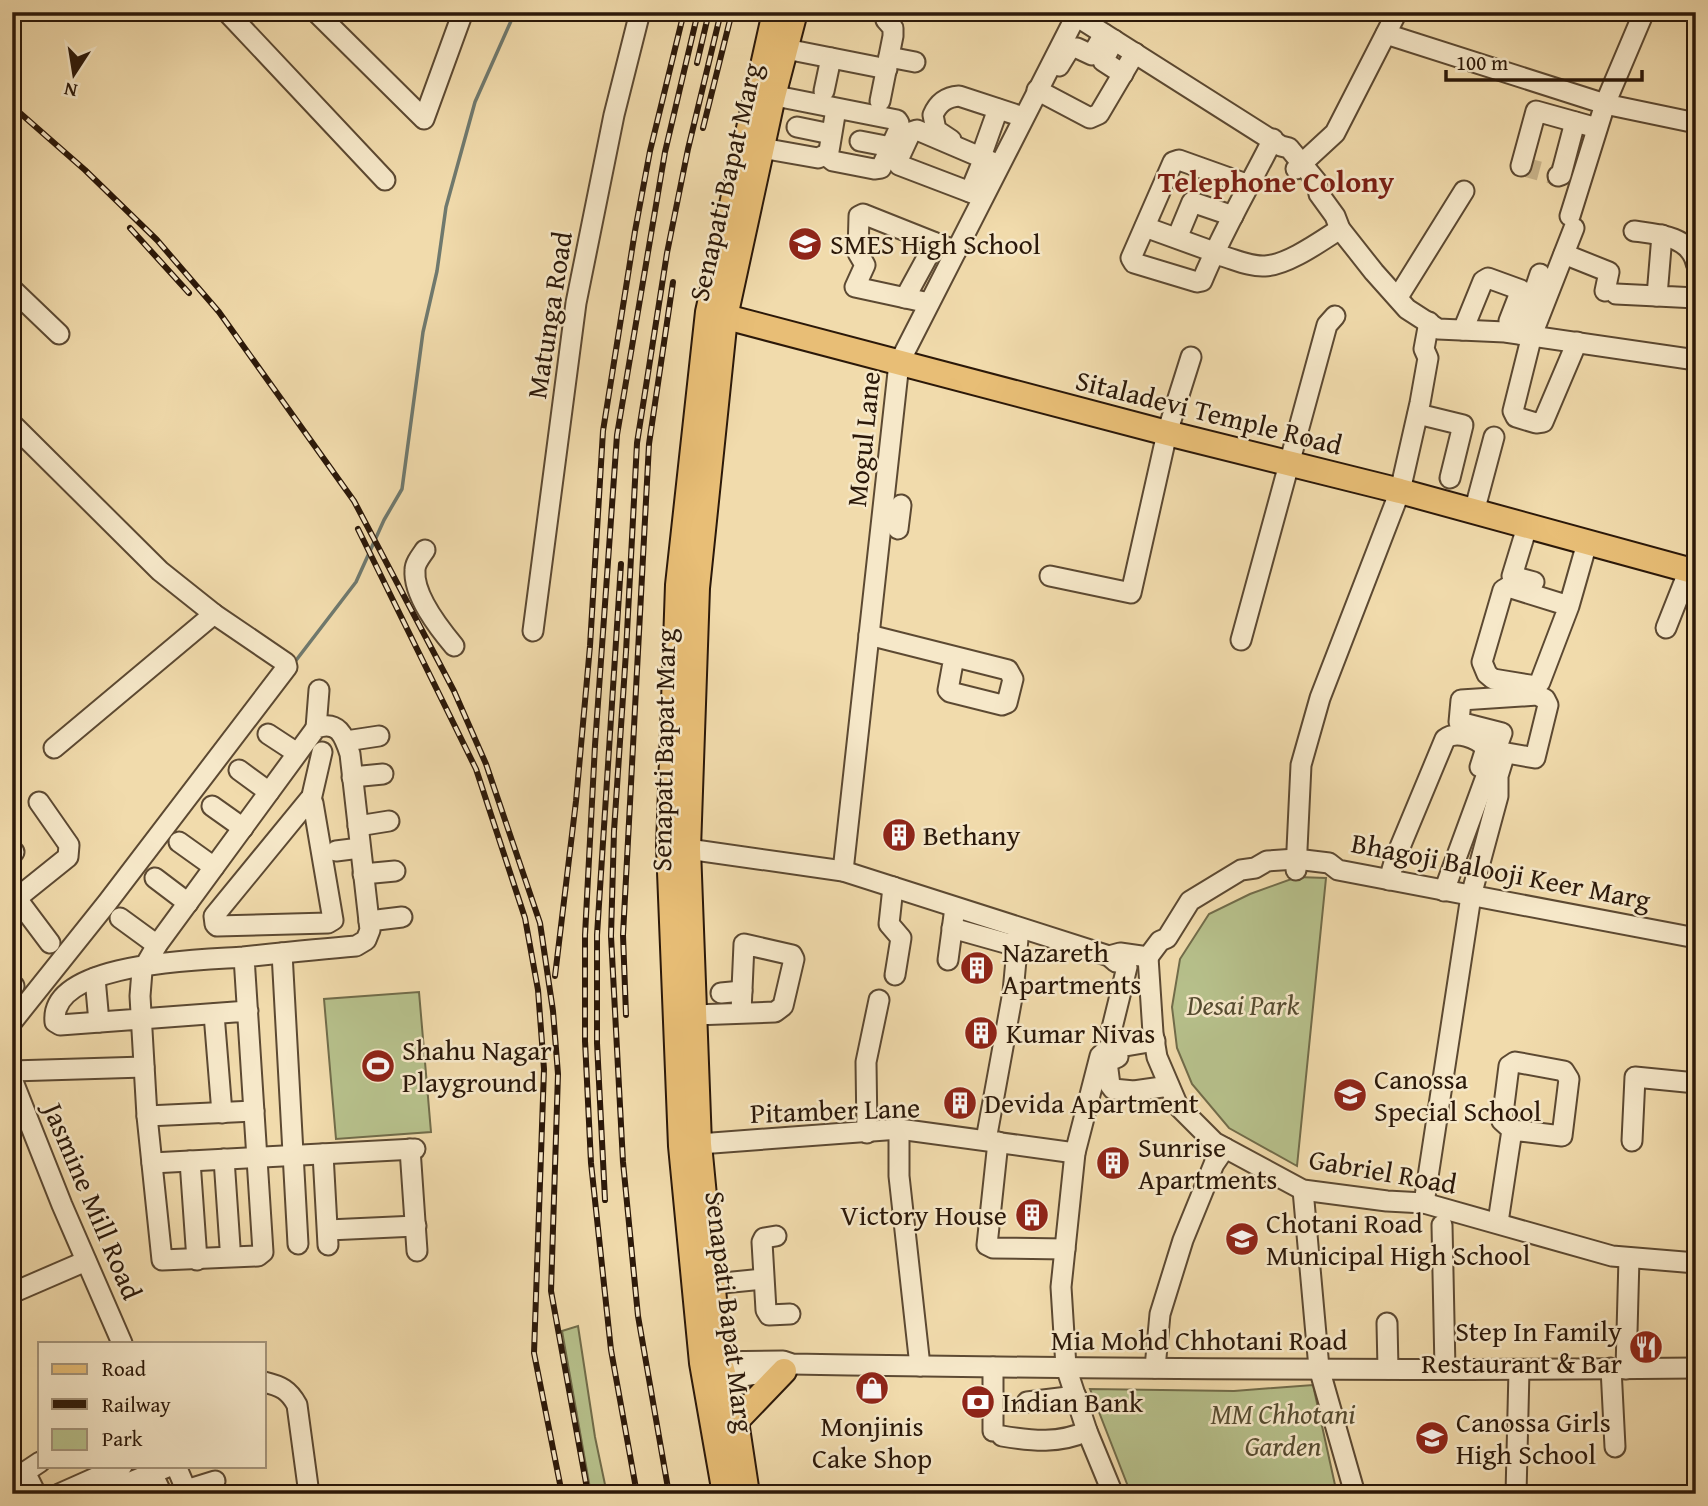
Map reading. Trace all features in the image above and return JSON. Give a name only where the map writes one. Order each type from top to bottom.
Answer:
[{"type":"main road","name":"Senapati Bapat Marg","points":[[716,314],[762,148],[765,94],[775,12]]},
{"type":"main road","name":"Senapati Bapat Marg","points":[[725,1494],[690,1145],[679,848],[685,653],[697,587],[706,419],[716,314],[765,94],[786,50],[796,12]]},
{"type":"main road","name":"Sitaladevi Temple Road","points":[[716,314],[1290,465],[1400,491],[1692,571]]},
{"type":"main road","name":"Senapati Bapat Marg","points":[[679,848],[705,1003],[690,1145]]},
{"type":"main road","name":"Senapati Bapat Marg","points":[[701,1254],[713,1284],[713,1371],[736,1421],[747,1494]]},
{"type":"main road","points":[[736,1421],[788,1367]]},
{"type":"street","points":[[228,12],[385,180]]},
{"type":"street","points":[[316,12],[424,118],[463,12]]},
{"type":"street","name":"Matunga Road","points":[[533,631],[576,303],[614,115],[640,12]]},
{"type":"street","points":[[1300,166],[1335,133],[1397,12]]},
{"type":"street","points":[[1521,328],[1564,254],[1597,128],[1644,12]]},
{"type":"street","points":[[1077,14],[1277,143],[1289,148],[1300,166],[1317,182],[1319,194],[1335,216],[1339,229],[1402,303],[1408,318],[1433,331],[1466,323],[1521,328],[1577,342],[1696,360]]},
{"type":"street","name":"Mogul Lane","points":[[843,871],[899,362],[956,251],[992,158],[1041,92],[1077,14]]},
{"type":"street","points":[[880,101],[894,32],[886,20]]},
{"type":"street","points":[[1051,73],[1073,47],[1092,55],[1104,33]]},
{"type":"street","points":[[1104,33],[1103,61],[1122,74]]},
{"type":"street","points":[[1386,34],[1605,104],[1696,123]]},
{"type":"street","points":[[786,50],[831,58],[888,63],[915,62]]},
{"type":"street","points":[[1041,92],[1094,118],[1135,53]]},
{"type":"street","points":[[824,91],[831,58]]},
{"type":"street","points":[[765,94],[836,108],[897,121],[899,127],[879,169],[832,161],[827,154],[836,108]]},
{"type":"street","points":[[992,158],[949,140],[936,130],[933,115],[936,107],[941,102],[959,96],[1023,117]]},
{"type":"street","points":[[992,158],[998,109]]},
{"type":"street","points":[[1521,166],[1536,111],[1597,128]]},
{"type":"street","points":[[1558,176],[1561,175],[1575,122]]},
{"type":"street","points":[[797,127],[831,134]]},
{"type":"street","points":[[976,194],[899,165],[898,160],[913,130],[992,158]]},
{"type":"street","points":[[860,141],[891,147]]},
{"type":"street","points":[[1249,185],[1179,160],[1173,162],[1131,258],[1134,263],[1197,282],[1202,281],[1249,185],[1277,143]]},
{"type":"street","points":[[762,148],[818,158],[827,154]]},
{"type":"street","points":[[1402,303],[1464,191]]},
{"type":"street","points":[[1177,238],[1192,202],[1233,216]]},
{"type":"street","points":[[929,303],[855,287],[866,265],[858,253],[859,216],[863,214],[956,251]]},
{"type":"street","points":[[1145,227],[1250,265],[1268,266],[1315,245],[1339,229]]},
{"type":"street","points":[[1634,231],[1662,235],[1688,247],[1696,263]]},
{"type":"street","points":[[1657,296],[1662,235]]},
{"type":"street","points":[[905,298],[935,243]]},
{"type":"street","points":[[1564,254],[1609,272],[1610,293],[1696,298]]},
{"type":"street","points":[[1521,328],[1540,274]]},
{"type":"street","points":[[1466,323],[1483,281],[1491,278],[1521,290],[1521,328],[1513,411],[1520,419],[1536,423],[1545,419],[1577,342]]},
{"type":"street","points":[[12,289],[60,334]]},
{"type":"street","points":[[1241,640],[1327,325],[1335,316]]},
{"type":"street","points":[[952,928],[1014,936],[1109,956],[1120,953],[1150,961],[1157,967],[1167,950],[1167,938],[1191,901],[1241,870],[1255,868],[1267,861],[1296,866],[1301,765],[1320,698],[1400,491],[1428,359],[1434,350],[1433,331]]},
{"type":"street","points":[[1050,576],[1130,593],[1140,581],[1167,433],[1191,357]]},
{"type":"street","points":[[1418,414],[1463,425],[1450,478]]},
{"type":"street","points":[[12,424],[160,571],[214,614],[285,663],[286,669],[12,1022]]},
{"type":"street","points":[[1474,512],[1494,437]]},
{"type":"street","points":[[898,528],[901,505]]},
{"type":"street","points":[[1527,527],[1512,576],[1571,599]]},
{"type":"street","points":[[1571,599],[1508,587],[1503,590],[1482,662],[1487,674],[1493,679],[1536,686],[1540,682],[1571,599],[1587,543]]},
{"type":"street","points":[[425,550],[414,572],[419,589],[433,621],[454,646]]},
{"type":"street","points":[[1666,628],[1692,571]]},
{"type":"street","points":[[54,748],[214,614]]},
{"type":"street","points":[[869,635],[954,657]]},
{"type":"street","points":[[244,957],[263,1252],[258,1256],[167,1262],[160,1257],[147,1116],[140,982],[157,945],[316,728],[319,690]]},
{"type":"street","points":[[1438,889],[1501,752],[1502,733],[1459,722],[1461,700],[1537,695],[1545,699],[1548,705],[1537,755],[1531,759],[1501,752]]},
{"type":"street","points":[[248,1012],[60,1025],[55,1022],[54,1017],[60,999],[75,987],[95,978],[147,964],[356,946],[366,940],[370,930],[346,741],[340,730],[331,725],[316,728]]},
{"type":"street","points":[[268,734],[297,754]]},
{"type":"street","points":[[1389,880],[1395,859],[1445,739],[1458,734],[1483,744],[1486,753],[1438,889]]},
{"type":"street","points":[[346,741],[379,736]]},
{"type":"street","points":[[311,800],[305,802],[214,916],[215,924],[220,927],[328,923],[333,920],[311,800],[322,752]]},
{"type":"street","points":[[239,771],[290,820]]},
{"type":"street","points":[[352,777],[383,774]]},
{"type":"street","points":[[1424,1203],[1471,896],[1498,796],[1493,774]]},
{"type":"street","points":[[39,802],[69,845],[70,853],[68,858],[15,900],[50,943]]},
{"type":"street","points":[[212,806],[243,828]]},
{"type":"street","points":[[358,826],[389,821]]},
{"type":"street","points":[[179,842],[214,867]]},
{"type":"street","points":[[231,844],[256,863]]},
{"type":"street","points":[[336,851],[360,848]]},
{"type":"street","points":[[679,848],[843,871],[955,907],[1014,936]]},
{"type":"street","name":"Bhagoji Balooji Keer Marg","points":[[1296,866],[1329,863],[1338,870],[1696,938]]},
{"type":"street","points":[[363,874],[396,871]]},
{"type":"street","points":[[155,878],[188,904]]},
{"type":"street","points":[[201,885],[225,902]]},
{"type":"street","points":[[893,887],[889,924],[901,938],[895,975]]},
{"type":"street","points":[[948,960],[955,907]]},
{"type":"street","points":[[369,922],[402,917]]},
{"type":"street","points":[[120,918],[157,945]]},
{"type":"street","points":[[306,924],[308,950]]},
{"type":"street","points":[[262,925],[274,953],[298,1244]]},
{"type":"street","points":[[213,959],[220,927]]},
{"type":"street","points":[[1014,936],[1013,992],[992,1141],[987,1245],[993,1248],[1065,1249]]},
{"type":"street","points":[[705,1003],[741,1012],[775,1012],[783,1006],[794,959],[792,955],[744,944],[741,1012]]},
{"type":"street","points":[[1109,956],[1127,967],[1150,961]]},
{"type":"street","name":"Gabriel Road","points":[[1150,961],[1152,1044],[1161,1087],[1214,1142],[1303,1190],[1424,1203],[1612,1256],[1696,1263]]},
{"type":"street","points":[[1127,967],[1117,1035],[1152,1044]]},
{"type":"street","points":[[95,978],[99,1022]]},
{"type":"street","points":[[705,1003],[741,991]]},
{"type":"street","points":[[866,1133],[866,1062],[879,1000]]},
{"type":"street","points":[[215,1014],[222,1113]]},
{"type":"street","points":[[1152,1044],[1110,1059],[1107,1062],[1110,1085],[1113,1089],[1120,1090],[1161,1087]]},
{"type":"street","points":[[1113,1494],[1087,1431],[1066,1367],[1061,1287],[1075,1153],[1103,1052],[1108,1049],[1152,1044]]},
{"type":"street","points":[[1515,1062],[1564,1071],[1569,1079],[1562,1136],[1512,1130],[1502,1121],[1509,1066],[1515,1062]]},
{"type":"street","points":[[12,1071],[144,1067]]},
{"type":"street","points":[[1632,1141],[1635,1077],[1696,1083]]},
{"type":"street","name":"Jasmine Mill Road","points":[[12,1079],[122,1342]]},
{"type":"street","points":[[147,1116],[254,1111]]},
{"type":"street","points":[[899,1129],[900,1176],[920,1366]]},
{"type":"street","name":"Pitamber Lane","points":[[690,1145],[899,1129],[1075,1153]]},
{"type":"street","points":[[1498,1222],[1512,1130]]},
{"type":"street","points":[[1154,1368],[1160,1314],[1183,1240],[1214,1164],[1225,1148]]},
{"type":"street","points":[[152,1163],[413,1149],[417,1251]]},
{"type":"street","points":[[323,1154],[328,1238],[416,1226]]},
{"type":"street","points":[[224,1159],[230,1247]]},
{"type":"street","points":[[190,1161],[197,1260]]},
{"type":"street","points":[[1303,1190],[1319,1368],[1355,1494]]},
{"type":"street","points":[[1442,1225],[1445,1369]]},
{"type":"street","points":[[776,1236],[764,1238],[762,1242],[766,1313],[790,1314]]},
{"type":"street","points":[[1615,1447],[1618,1368],[1629,1258]]},
{"type":"street","points":[[12,1293],[86,1261]]},
{"type":"street","points":[[713,1284],[764,1279]]},
{"type":"street","points":[[1387,1323],[1388,1369]]},
{"type":"street","name":"Mia Mohd Chhotani Road","points":[[713,1371],[788,1367],[920,1366],[1519,1370],[1696,1368]]},
{"type":"street","points":[[993,1367],[998,1433],[1021,1432],[1063,1440],[1087,1431]]},
{"type":"street","points":[[1516,1494],[1519,1370]]},
{"type":"street","points":[[266,1383],[282,1387],[291,1394],[297,1405],[309,1494]]},
{"type":"street","points":[[1027,1402],[1076,1395]]},
{"type":"street","points":[[36,1494],[25,1470],[38,1463]]},
{"type":"street","points":[[59,1494],[118,1468]]},
{"type":"street","points":[[177,1468],[187,1492],[215,1480]]},
{"type":"street","points":[[101,1494],[161,1469],[162,1494]]},
{"type":"green space","name":"Desai Park","points":[[1297,877],[1326,878],[1297,1166],[1229,1128],[1192,1084],[1177,1048],[1172,1007],[1180,959],[1209,914],[1250,894]]},
{"type":"green space","name":"Shahu Nagar Playground","points":[[419,992],[431,1132],[336,1139],[324,999]]},
{"type":"green space","points":[[578,1326],[595,1437],[607,1494],[591,1494],[562,1331]]},
{"type":"green space","name":"MM Chhotani Garden","points":[[1313,1385],[1337,1494],[1131,1494],[1090,1389],[1234,1391]]},
{"type":"waterway","points":[[294,663],[356,582],[384,520],[402,489],[423,332],[437,271],[446,207],[475,102],[515,12]]},
{"type":"tunnel","points":[[1521,166],[1558,176]]},
{"type":"railway","points":[[555,976],[576,801],[590,646],[603,431],[650,151],[684,12]]},
{"type":"railway","points":[[637,1494],[611,1350],[591,1163],[585,1041],[585,935],[595,745],[617,435],[665,152],[698,12]]},
{"type":"railway","points":[[697,63],[709,12]]},
{"type":"railway","points":[[669,1494],[638,1316],[623,1162],[611,936],[614,831],[637,443],[667,253],[688,149],[721,12]]},
{"type":"railway","points":[[703,128],[732,12]]},
{"type":"railway","points":[[12,106],[85,170],[157,240],[219,312],[354,501],[454,691],[486,764],[540,923],[553,1011],[558,1074],[551,1291],[588,1494]]},
{"type":"railway","points":[[130,228],[189,293]]},
{"type":"railway","points":[[626,1015],[623,935],[649,444],[673,282]]},
{"type":"railway","points":[[358,529],[476,769],[525,918],[538,990],[544,1069],[534,1353],[562,1494]]},
{"type":"railway","points":[[605,1200],[597,1043],[597,935],[621,564]]},
{"type":"place","name":"SMES High School","points":[[805,244]]},
{"type":"place","name":"Bethany","points":[[899,835]]},
{"type":"place","name":"Nazareth Apartments","points":[[977,968]]},
{"type":"place","name":"Kumar Nivas","points":[[981,1033]]},
{"type":"place","name":"Shahu Nagar Playground","points":[[378,1066]]},
{"type":"place","name":"Canossa Special School","points":[[1350,1095]]},
{"type":"place","name":"Devida Apartment","points":[[960,1103]]},
{"type":"place","name":"Sunrise Apartments","points":[[1113,1163]]},
{"type":"place","name":"Victory House","points":[[1032,1215]]},
{"type":"place","name":"Chotani Road Municipal High School","points":[[1242,1239]]},
{"type":"place","name":"Step In Family Restaurant & Bar","points":[[1646,1347]]},
{"type":"place","name":"Monjinis Cake Shop","points":[[872,1388]]},
{"type":"place","name":"Indian Bank","points":[[978,1402]]},
{"type":"place","name":"Canossa Girls High School","points":[[1432,1438]]},
{"type":"district","name":"Telephone Colony","points":[[1276,182]]}]
